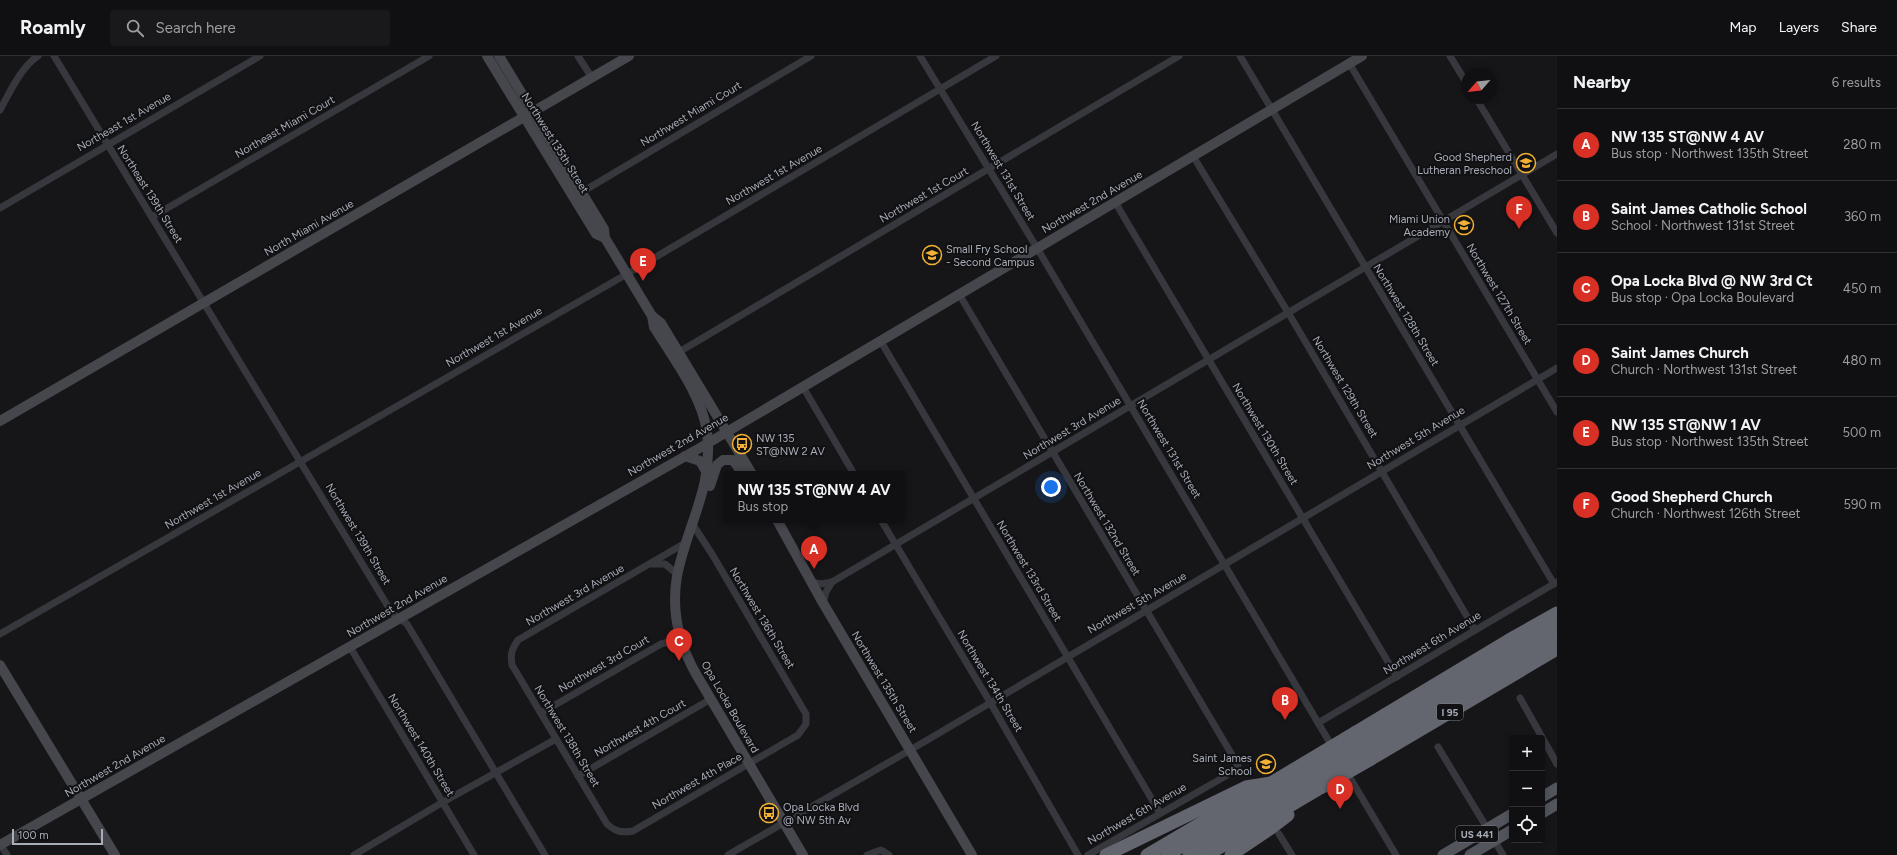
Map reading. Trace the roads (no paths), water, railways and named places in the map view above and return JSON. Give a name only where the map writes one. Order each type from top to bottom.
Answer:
[{"type":"highway","points":[[1509,640],[1522,625],[1557,603]]},
{"type":"highway","name":"I 95","points":[[1147,855],[1322,787],[1364,745],[1509,640],[1557,613]]},
{"type":"highway","points":[[1188,855],[1260,812],[1364,745],[1557,625]]},
{"type":"highway","points":[[1364,745],[1557,638]]},
{"type":"highway","name":"I 95","points":[[1207,855],[1260,812],[1271,783],[1364,745],[1528,666],[1557,649]]},
{"type":"highway","points":[[1528,666],[1557,653]]},
{"type":"highway","points":[[1106,855],[1260,812]]},
{"type":"highway","points":[[1167,855],[1260,812]]},
{"type":"highway","points":[[1231,855],[1260,812]]},
{"type":"main road","points":[[1545,795],[1557,788]]},
{"type":"main road","points":[[1545,811],[1556,803]]},
{"type":"main road","name":"US 441","points":[[1443,855],[1509,816]]},
{"type":"main road","points":[[1494,840],[1494,833],[1509,816]]},
{"type":"main road","name":"US 441","points":[[1470,855],[1509,832]]},
{"type":"street","points":[[0,110],[17,80],[38,56]]},
{"type":"street","name":"Northeast 139th Street","points":[[54,56],[204,303]]},
{"type":"street","name":"Northeast 1st Avenue","points":[[0,208],[260,56]]},
{"type":"street","name":"Northeast Miami Court","points":[[152,217],[429,56]]},
{"type":"street","name":"Northwest 135th Street","points":[[487,56],[582,192],[604,229],[605,238],[652,316],[654,327],[694,393],[705,422],[708,442]]},
{"type":"street","name":"Northwest 135th Street","points":[[499,56],[554,164],[596,234],[605,238]]},
{"type":"street","points":[[578,56],[592,78]]},
{"type":"street","name":"North Miami Avenue","points":[[0,421],[629,56]]},
{"type":"street","name":"Northwest Miami Court","points":[[582,192],[812,56]]},
{"type":"street","name":"Northwest 131st Street","points":[[920,56],[1037,248],[1396,855]]},
{"type":"street","name":"Northwest 1st Avenue","points":[[0,634],[627,274],[996,56]]},
{"type":"street","name":"Northwest 1st Court","points":[[679,352],[1179,56]]},
{"type":"street","name":"Northwest 128th Street","points":[[1240,56],[1364,267],[1555,583]]},
{"type":"street","name":"Northwest 2nd Avenue","points":[[0,844],[81,800],[686,456],[1362,56]]},
{"type":"street","points":[[1450,56],[1461,74]]},
{"type":"street","name":"Northwest 127th Street","points":[[1349,64],[1557,412]]},
{"type":"street","points":[[1480,104],[1557,233]]},
{"type":"street","name":"Northwest 3rd Avenue","points":[[811,582],[821,584],[832,582],[974,500],[1288,314],[1364,267],[1557,154]]},
{"type":"street","name":"Northwest 129th Street","points":[[1193,156],[1382,471],[1475,630]]},
{"type":"street","points":[[554,164],[562,170],[576,192],[582,192]]},
{"type":"street","name":"Northwest 130th Street","points":[[1115,202],[1396,677]]},
{"type":"street","name":"Northwest 132nd Street","points":[[959,294],[1238,765]]},
{"type":"street","name":"Northwest 139th Street","points":[[204,303],[392,613],[407,624],[545,855]]},
{"type":"street","name":"Northwest 135th Street","points":[[652,316],[661,323],[725,432],[750,471]]},
{"type":"street","name":"Northwest 133rd Street","points":[[880,340],[1160,813]]},
{"type":"street","name":"Northwest 5th Avenue","points":[[728,855],[910,750],[1557,368]]},
{"type":"street","points":[[803,387],[852,471]]},
{"type":"street","points":[[694,393],[725,432]]},
{"type":"street","name":"Opa Locka Boulevard","points":[[708,442],[707,473],[701,502],[678,574],[675,607],[680,639],[692,666],[803,855]]},
{"type":"street","points":[[686,456],[700,461],[707,473]]},
{"type":"street","points":[[701,502],[720,461],[726,459],[733,460],[741,471]]},
{"type":"street","name":"Northwest 134th Street","points":[[883,523],[990,702],[1078,855]]},
{"type":"street","name":"Northwest 135th Street","points":[[779,524],[823,603],[972,855]]},
{"type":"street","name":"Northwest 136th Street","points":[[693,525],[712,554],[806,714],[806,724]]},
{"type":"street","name":"Northwest 3rd Avenue","points":[[512,649],[518,640],[652,564],[658,558],[687,542]]},
{"type":"street","points":[[652,564],[665,564],[678,574]]},
{"type":"street","points":[[823,603],[826,592],[832,582]]},
{"type":"street","name":"Northwest 6th Avenue","points":[[1318,723],[1555,583]]},
{"type":"street","name":"Northwest 3rd Court","points":[[541,713],[661,644],[680,639]]},
{"type":"street","name":"Northwest 140th Street","points":[[350,647],[474,855]]},
{"type":"street","name":"Northwest 138th Street","points":[[512,649],[510,656],[512,665],[607,824],[614,831]]},
{"type":"street","points":[[0,665],[115,855]]},
{"type":"street","points":[[1520,698],[1557,764]]},
{"type":"street","name":"Northwest 4th Court","points":[[578,776],[711,699]]},
{"type":"street","name":"Northwest 4th Place","points":[[614,831],[633,831],[798,735],[806,724]]},
{"type":"street","points":[[354,855],[443,802],[497,774],[556,739]]},
{"type":"street","points":[[1438,747],[1487,828]]},
{"type":"street","name":"Northwest 6th Avenue","points":[[1088,855],[1224,777],[1238,765]]},
{"type":"street","points":[[1260,812],[1292,855]]},
{"type":"street","points":[[1494,840],[1503,855]]},
{"type":"street","points":[[0,844],[7,855]]},
{"type":"street","points":[[867,855],[881,850],[889,855]]},
{"type":"place","name":"Good Shepherd Lutheran Preschool","points":[[1526,163]]},
{"type":"place","name":"Miami Union Academy","points":[[1464,225]]},
{"type":"place","name":"Good Shepherd Church","points":[[1519,229]]},
{"type":"place","name":"Small Fry School - Second Campus","points":[[932,255]]},
{"type":"place","name":"NW 135 ST@NW 1 AV","points":[[643,281]]},
{"type":"place","name":"NW 135 ST@NW 2 AV","points":[[742,444]]},
{"type":"place","name":"NW 135 ST@NW 4 AV","points":[[814,569]]},
{"type":"place","name":"Opa Locka Blvd @ NW 3rd Ct","points":[[679,661]]},
{"type":"place","name":"Saint James Catholic School","points":[[1285,720]]},
{"type":"place","name":"Saint James School","points":[[1266,764]]},
{"type":"place","name":"Saint James Church","points":[[1340,809]]},
{"type":"place","name":"Opa Locka Blvd @ NW 5th Av","points":[[769,813]]}]
